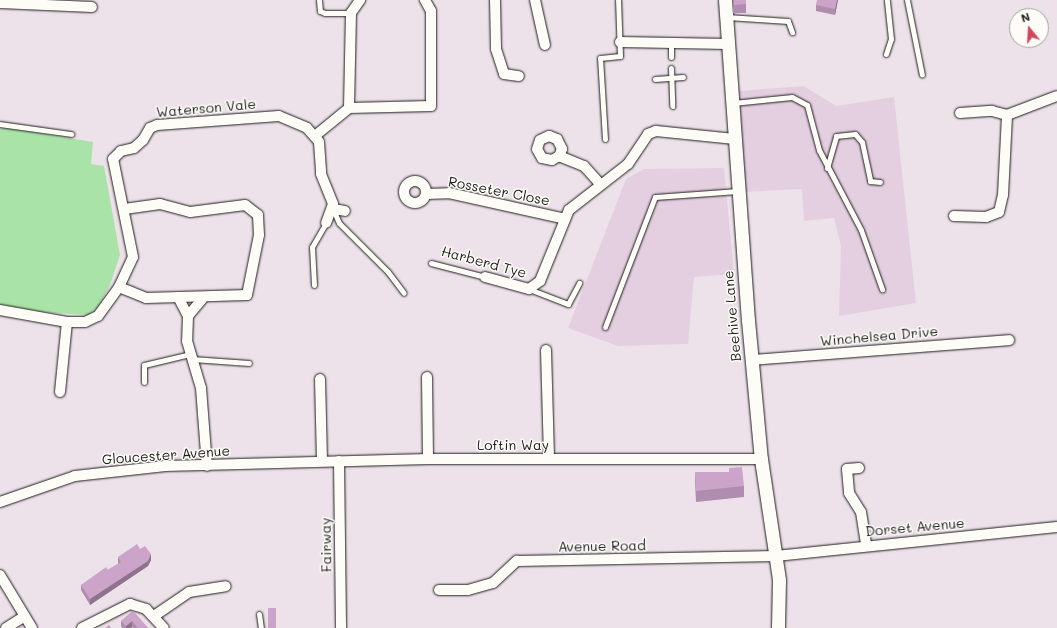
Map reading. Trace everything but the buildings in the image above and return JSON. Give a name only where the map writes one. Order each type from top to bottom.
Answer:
[{"type":"main road","name":"Beehive Lane","points":[[725,0],[752,360],[761,459],[776,556],[778,628]]},
{"type":"street","points":[[349,108],[351,13],[360,0]]},
{"type":"street","points":[[326,224],[333,209],[321,174],[322,152],[316,136],[349,108],[431,106],[431,11],[425,0]]},
{"type":"street","points":[[495,0],[496,49],[504,74],[519,76]]},
{"type":"street","points":[[535,0],[545,45]]},
{"type":"street","points":[[0,3],[92,7]]},
{"type":"street","points":[[620,42],[671,45],[728,44]]},
{"type":"street","points":[[960,113],[992,111],[1007,115],[1057,96]]},
{"type":"street","points":[[954,216],[986,217],[998,212],[1003,195],[1007,115]]},
{"type":"street","name":"Waterson Vale","points":[[0,310],[67,322],[85,322],[98,316],[119,287],[133,257],[124,209],[112,171],[113,159],[121,150],[134,148],[144,140],[150,128],[157,125],[279,116],[316,136]]},
{"type":"street","name":"Harberd Tye","points":[[485,277],[529,289],[540,281],[569,210],[628,164],[642,138],[656,131],[735,139]]},
{"type":"street","points":[[559,156],[584,166],[601,184]]},
{"type":"street","name":"Rosseter Close","points":[[426,194],[449,193],[565,219]]},
{"type":"street","points":[[119,287],[146,298],[203,298],[247,295],[259,235],[258,215],[254,208],[245,205],[210,207],[190,212],[160,204],[124,209]]},
{"type":"street","points":[[333,209],[345,211]]},
{"type":"street","points":[[178,297],[188,316],[191,357],[201,388],[207,466]]},
{"type":"street","points":[[188,316],[203,298]]},
{"type":"street","points":[[60,392],[67,322]]},
{"type":"street","name":"Winchelsea Drive","points":[[752,360],[1009,340]]},
{"type":"street","points":[[546,350],[549,459]]},
{"type":"street","points":[[427,377],[428,459]]},
{"type":"street","points":[[320,379],[322,462]]},
{"type":"street","name":"Loftin Way","points":[[265,463],[428,459],[761,459]]},
{"type":"street","name":"Fairway","points":[[339,461],[341,628]]},
{"type":"street","name":"Gloucester Avenue","points":[[0,502],[75,476],[124,468],[265,463]]},
{"type":"street","points":[[859,468],[847,469],[849,493],[861,512],[866,545]]},
{"type":"street","name":"Dorset Avenue","points":[[776,556],[866,545],[1057,527]]},
{"type":"street","name":"Avenue Road","points":[[439,590],[468,590],[493,583],[517,561],[776,556]]},
{"type":"street","points":[[0,575],[32,628]]},
{"type":"street","points":[[154,616],[189,592],[226,586]]},
{"type":"street","points":[[82,628],[122,606],[138,606],[154,616],[164,628]]},
{"type":"street","points":[[6,628],[25,616]]},
{"type":"lane","points":[[319,0],[320,11],[325,13],[351,13]]},
{"type":"lane","points":[[605,139],[600,58],[620,56],[618,0]]},
{"type":"lane","points":[[886,54],[891,39],[887,0]]},
{"type":"lane","points":[[907,0],[922,75]]},
{"type":"lane","points":[[726,17],[788,21],[792,32]]},
{"type":"lane","points":[[671,45],[671,57]]},
{"type":"lane","points":[[671,68],[672,106]]},
{"type":"lane","points":[[655,79],[683,77]]},
{"type":"lane","points":[[732,103],[801,99],[812,115],[827,168],[861,230],[882,289]]},
{"type":"lane","points":[[0,124],[71,134]]},
{"type":"lane","points":[[827,168],[836,136],[855,134],[862,142],[870,180],[880,182]]},
{"type":"lane","points":[[605,328],[655,197],[739,191]]},
{"type":"lane","points":[[333,209],[339,223],[388,272],[404,294]]},
{"type":"lane","points":[[314,285],[312,247],[326,224]]},
{"type":"lane","name":"Harberd Tye","points":[[431,263],[485,277]]},
{"type":"lane","points":[[529,289],[568,304],[579,283]]},
{"type":"lane","points":[[144,382],[144,365],[191,357],[249,363]]},
{"type":"lane","points":[[260,614],[261,628]]},
{"type":"shaded area","points":[[804,86],[836,106],[894,97],[916,303],[839,316],[841,246],[834,218],[804,221],[802,189],[744,192],[739,91]]},
{"type":"shaded area","points":[[724,168],[734,274],[694,277],[688,344],[618,346],[568,328],[626,179],[644,169]]},
{"type":"green space","points":[[8,128],[93,142],[91,164],[104,166],[120,255],[110,285],[99,306],[89,315],[21,311],[0,305],[0,129]]}]
